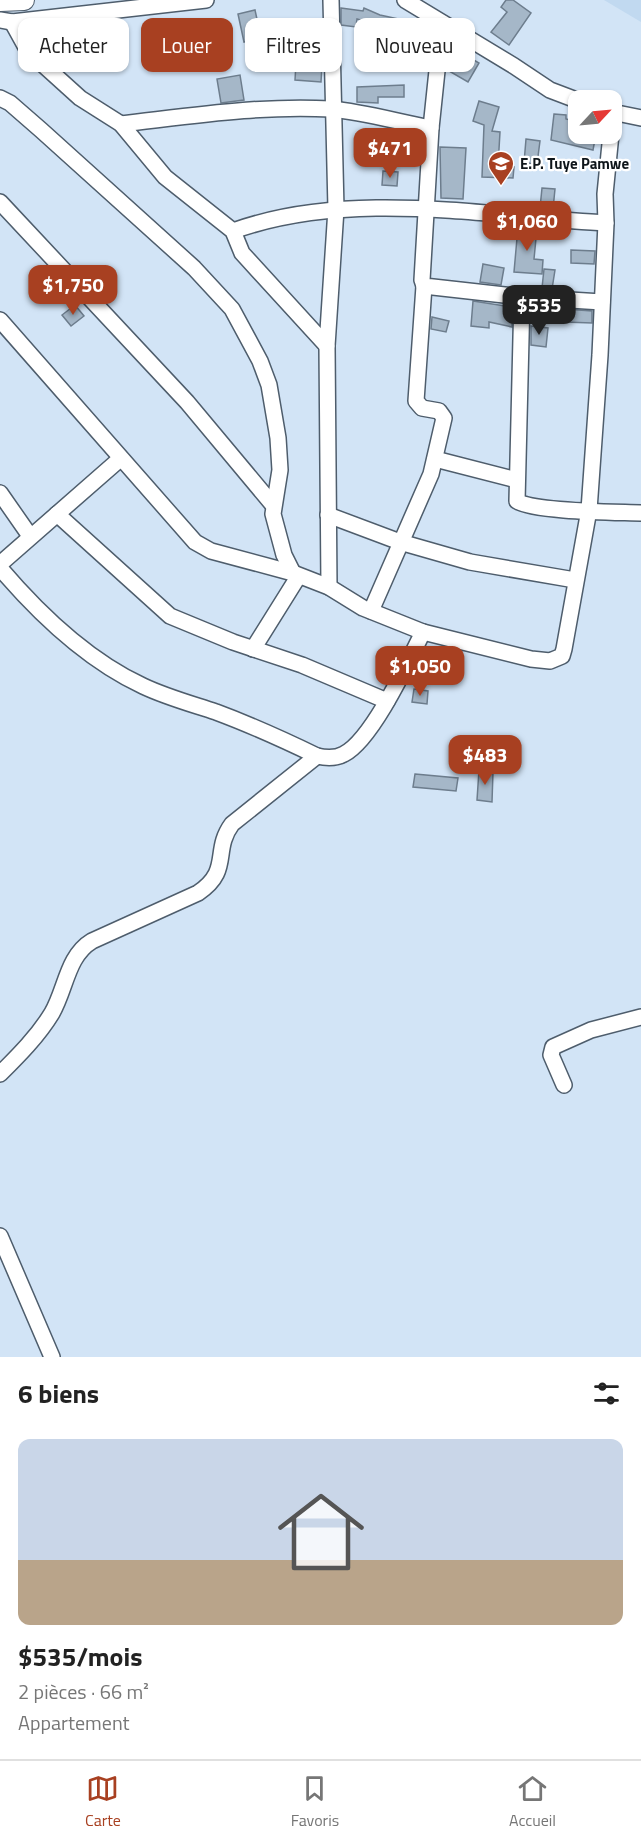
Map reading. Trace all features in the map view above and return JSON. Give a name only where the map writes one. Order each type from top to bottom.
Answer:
[{"type":"main road","points":[[0,1],[24,0]]},
{"type":"street","points":[[206,0],[6,21],[28,51],[80,98],[121,124],[165,177],[233,231],[242,253],[327,346]]},
{"type":"street","points":[[329,587],[327,346],[336,209],[331,0]]},
{"type":"street","points":[[405,0],[434,18]]},
{"type":"street","points":[[475,43],[550,90],[568,97]]},
{"type":"street","points":[[371,611],[431,474],[442,413],[422,408],[416,401],[424,285],[422,280],[430,129],[436,72]]},
{"type":"street","points":[[0,98],[41,130],[160,237],[218,291],[232,309],[260,360],[269,386],[278,438],[280,470],[273,505],[277,533],[296,575]]},
{"type":"street","points":[[121,124],[267,108],[334,110],[430,129]]},
{"type":"street","points":[[622,117],[641,118]]},
{"type":"street","points":[[0,320],[195,542],[211,551],[296,575],[329,587],[371,611],[423,632],[531,659],[556,660],[562,656],[564,649],[589,510],[606,223],[605,194],[610,144]]},
{"type":"street","points":[[0,202],[187,402],[273,505]]},
{"type":"street","points":[[233,231],[257,223],[336,209],[427,209],[606,223]]},
{"type":"street","points":[[424,285],[522,297],[602,302]]},
{"type":"street","points":[[522,297],[516,496],[522,504],[641,513]]},
{"type":"street","points":[[0,564],[120,459]]},
{"type":"street","points":[[435,459],[517,480]]},
{"type":"street","points":[[0,493],[30,537]]},
{"type":"street","points":[[57,514],[170,616],[253,649],[312,669],[387,701]]},
{"type":"street","points":[[328,515],[400,542],[470,562],[575,580]]},
{"type":"street","points":[[0,568],[28,600],[57,627],[125,676],[144,687],[268,732],[316,756],[330,758],[344,754],[357,744],[387,701],[423,632]]},
{"type":"street","points":[[253,649],[296,575]]},
{"type":"street","points":[[0,1074],[26,1047],[51,1015],[65,988],[77,952],[92,941],[198,893],[210,885],[218,873],[226,832],[232,824],[316,756]]},
{"type":"street","points":[[564,1085],[551,1055],[553,1047],[591,1030],[641,1017]]},
{"type":"street","points":[[0,1236],[52,1357]]},
{"type":"shaded area","points":[[604,0],[641,0],[641,22]]},
{"type":"building","points":[[506,0],[513,0],[531,13],[509,45],[491,32],[507,12],[501,7]]},
{"type":"building","points":[[341,8],[363,11],[364,8],[394,18],[354,18],[354,27],[342,25]]},
{"type":"building","points":[[255,10],[257,18],[245,18],[244,42],[238,14]]},
{"type":"building","points":[[295,72],[322,72],[321,82],[295,80]]},
{"type":"building","points":[[451,72],[474,72],[468,82]]},
{"type":"building","points":[[240,75],[244,100],[221,103],[217,79]]},
{"type":"building","points":[[404,85],[404,97],[378,97],[378,103],[357,102],[357,87]]},
{"type":"building","points":[[479,101],[499,107],[492,131],[500,132],[498,166],[514,167],[513,178],[482,177],[484,125],[473,121]]},
{"type":"building","points":[[554,114],[566,115],[568,144],[594,144],[593,150],[551,140]]},
{"type":"building","points":[[526,139],[540,141],[537,164],[524,163]]},
{"type":"building","points":[[440,147],[466,148],[463,199],[441,198]]},
{"type":"building","points":[[383,171],[398,172],[397,186],[382,185]]},
{"type":"building","points":[[542,188],[555,189],[553,209],[540,208]]},
{"type":"building","points":[[518,227],[537,228],[534,259],[543,260],[542,274],[514,272]]},
{"type":"building","points":[[571,250],[595,251],[594,264],[571,263]]},
{"type":"building","points":[[483,264],[504,268],[501,285],[480,282]]},
{"type":"building","points":[[544,269],[555,270],[552,289],[542,288]]},
{"type":"building","points":[[473,301],[512,307],[512,327],[489,322],[489,328],[471,326]]},
{"type":"building","points":[[75,305],[84,316],[71,326],[62,315]]},
{"type":"building","points":[[565,309],[592,311],[592,323],[564,322]]},
{"type":"building","points":[[432,317],[449,321],[446,332],[431,329]]},
{"type":"building","points":[[531,326],[548,328],[546,347],[531,345]]},
{"type":"building","points":[[414,689],[428,691],[427,704],[412,702]]},
{"type":"building","points":[[479,770],[493,772],[492,802],[477,800]]},
{"type":"building","points":[[415,774],[458,778],[456,791],[413,787]]},
{"type":"place","name":"E.P. Tuye Pamwe","points":[[501,187]]}]
